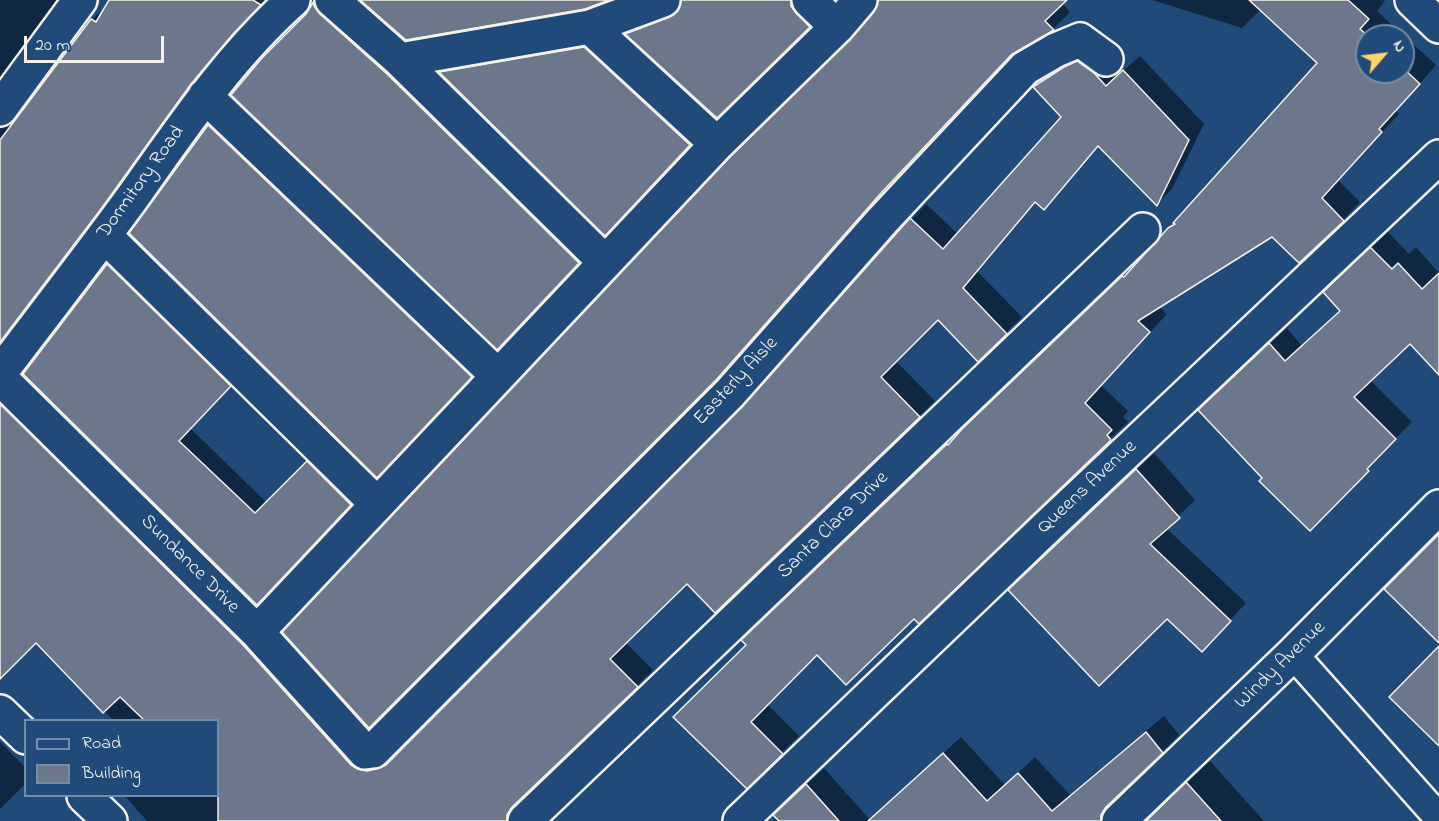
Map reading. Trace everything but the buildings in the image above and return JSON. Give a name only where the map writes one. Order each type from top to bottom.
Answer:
[{"type":"street","points":[[1,106],[80,0]]},
{"type":"street","name":"Dormitory Road","points":[[0,373],[105,236],[205,96],[264,25],[293,0]]},
{"type":"street","points":[[332,0],[400,60],[605,262]]},
{"type":"street","points":[[400,60],[590,27],[663,0]]},
{"type":"street","points":[[809,0],[837,27]]},
{"type":"street","points":[[257,632],[717,144],[837,27],[860,0]]},
{"type":"street","points":[[1412,0],[1439,26]]},
{"type":"street","points":[[590,27],[717,144]]},
{"type":"street","name":"Easterly Aisle","points":[[373,752],[730,393],[882,221],[1025,68],[1056,50],[1080,40],[1106,59]]},
{"type":"street","points":[[205,96],[498,376]]},
{"type":"street","name":"Queens Avenue","points":[[740,821],[1439,157]]},
{"type":"street","name":"Santa Clara Drive","points":[[525,821],[1143,230]]},
{"type":"street","points":[[105,236],[377,504]]},
{"type":"street","name":"Sundance Drive","points":[[0,378],[257,632],[365,752],[373,752]]},
{"type":"street","name":"Windy Avenue","points":[[1119,821],[1293,654],[1439,507]]},
{"type":"street","points":[[1293,654],[1439,818]]},
{"type":"street","points":[[0,712],[24,735]]},
{"type":"street","points":[[86,797],[110,821]]}]
